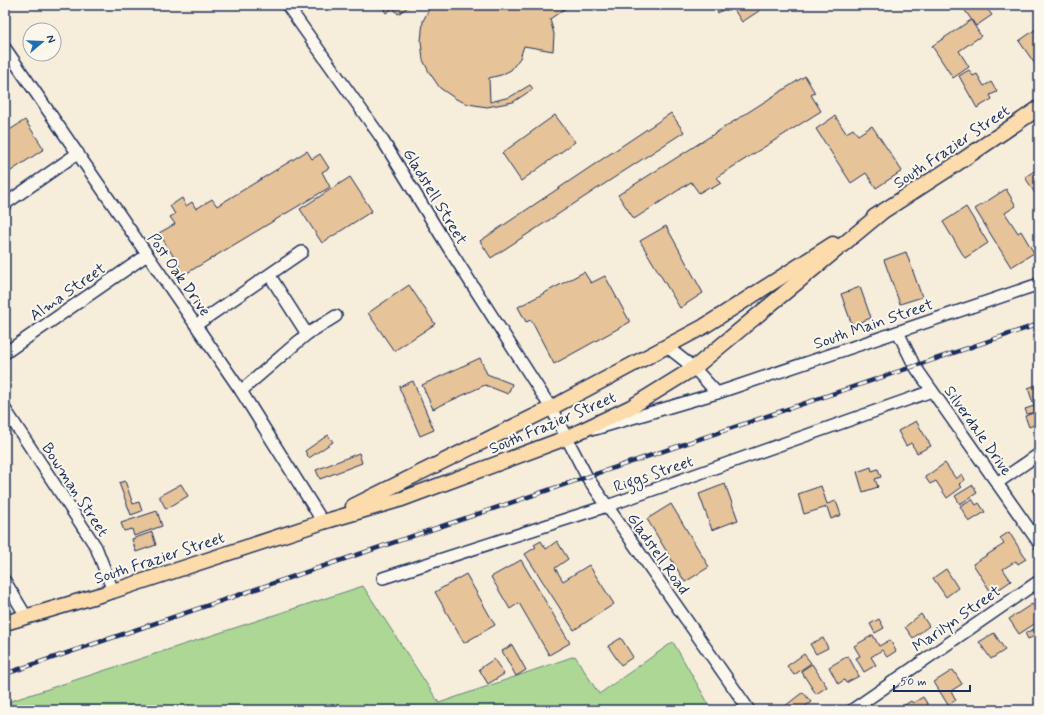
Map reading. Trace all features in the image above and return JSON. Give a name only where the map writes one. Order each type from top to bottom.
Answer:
[{"type":"main road","name":"South Frazier Street","points":[[322,522],[552,408],[703,327],[954,166],[1039,108]]},
{"type":"main road","name":"South Frazier Street","points":[[5,623],[113,591],[322,522],[402,499],[566,438],[631,407],[694,368],[881,213]]},
{"type":"street","name":"Gladstell Street","points":[[287,5],[380,136],[448,247],[552,408]]},
{"type":"street","name":"Post Oak Drive","points":[[5,48],[242,391],[322,522]]},
{"type":"street","points":[[5,204],[78,153]]},
{"type":"street","points":[[196,325],[270,276],[302,252]]},
{"type":"street","name":"Alma Street","points":[[5,353],[147,255]]},
{"type":"street","points":[[270,276],[307,334]]},
{"type":"street","name":"South Main Street","points":[[566,438],[717,393],[1039,284]]},
{"type":"street","points":[[242,391],[307,334],[336,316]]},
{"type":"street","name":"Silverdale Drive","points":[[898,332],[914,365],[1039,543]]},
{"type":"street","points":[[666,346],[694,368],[717,393]]},
{"type":"street","name":"Riggs Street","points":[[383,578],[607,506],[932,391]]},
{"type":"street","name":"Gladstell Road","points":[[552,408],[587,477],[749,710]]},
{"type":"street","name":"Bowman Street","points":[[5,409],[96,547],[113,591]]},
{"type":"street","points":[[997,483],[1039,454]]},
{"type":"street","points":[[5,581],[26,616]]},
{"type":"street","name":"Marilyn Street","points":[[852,710],[1039,581]]},
{"type":"green space","points":[[363,586],[439,703],[575,656],[599,694],[673,642],[712,710],[5,710],[5,703]]},
{"type":"building","points":[[381,5],[411,5],[398,14],[393,8],[386,13]]},
{"type":"building","points":[[431,5],[570,5],[550,19],[554,34],[553,51],[524,46],[520,58],[511,70],[501,75],[489,78],[490,102],[510,97],[530,85],[533,89],[513,102],[487,107],[468,104],[456,99],[440,88],[429,72],[423,60],[421,41],[423,21]]},
{"type":"building","points":[[713,5],[730,5],[718,13]]},
{"type":"building","points":[[731,5],[768,5],[742,22]]},
{"type":"building","points":[[961,5],[989,5],[991,8],[988,10],[992,15],[976,26]]},
{"type":"building","points":[[971,20],[981,36],[959,51],[969,67],[953,78],[932,46]]},
{"type":"building","points":[[1039,27],[1039,62],[1035,64],[1019,41]]},
{"type":"building","points":[[969,70],[973,76],[977,74],[984,86],[991,82],[997,92],[990,95],[992,99],[977,108],[959,76]]},
{"type":"building","points":[[805,76],[815,93],[811,95],[821,111],[717,177],[721,183],[711,189],[709,187],[699,193],[691,182],[634,219],[618,195]]},
{"type":"building","points":[[671,113],[684,132],[491,258],[480,241]]},
{"type":"building","points":[[555,115],[575,142],[521,181],[502,153]]},
{"type":"building","points":[[835,116],[846,133],[853,129],[858,135],[872,126],[902,171],[876,188],[866,173],[851,183],[816,129]]},
{"type":"building","points":[[25,120],[44,149],[5,175],[5,133]]},
{"type":"building","points":[[307,151],[312,159],[320,154],[329,168],[322,172],[330,187],[182,276],[177,268],[180,267],[159,233],[175,224],[170,217],[175,214],[170,206],[182,198],[186,206],[192,202],[196,209],[212,199],[217,206]]},
{"type":"building","points":[[1039,168],[1039,200],[1025,177]]},
{"type":"building","points":[[350,177],[372,211],[322,243],[300,209]]},
{"type":"building","points":[[1006,189],[1016,206],[1005,213],[1018,233],[1021,231],[1034,253],[1011,267],[975,209]]},
{"type":"building","points":[[966,207],[988,243],[965,258],[943,222]]},
{"type":"building","points":[[666,226],[703,293],[680,308],[640,241]]},
{"type":"building","points":[[906,252],[922,297],[900,304],[884,260]]},
{"type":"building","points":[[584,272],[591,283],[605,276],[630,322],[554,364],[531,320],[526,322],[518,307]]},
{"type":"building","points":[[409,285],[435,324],[394,351],[368,313]]},
{"type":"building","points":[[860,287],[871,318],[852,325],[841,294]]},
{"type":"building","points":[[480,358],[487,374],[512,384],[508,394],[485,385],[433,409],[422,385]]},
{"type":"building","points":[[413,381],[434,430],[420,436],[399,387]]},
{"type":"building","points":[[1039,384],[1039,413],[1037,414],[1039,423],[1029,427],[1025,416],[1036,412],[1028,388]]},
{"type":"building","points":[[1034,406],[1035,412],[1027,414],[1025,409]]},
{"type":"building","points":[[916,421],[931,446],[917,453],[911,443],[906,446],[898,431]]},
{"type":"building","points":[[328,435],[333,442],[309,458],[305,451]]},
{"type":"building","points":[[359,453],[362,463],[320,479],[316,470]]},
{"type":"building","points":[[945,463],[956,479],[962,474],[965,480],[959,484],[962,487],[947,498],[936,481],[930,484],[925,477]]},
{"type":"building","points":[[871,467],[872,471],[878,469],[881,477],[875,479],[878,487],[863,492],[857,472]]},
{"type":"building","points":[[125,481],[133,504],[139,502],[142,511],[131,515],[119,483]]},
{"type":"building","points":[[181,484],[188,496],[166,509],[159,496]]},
{"type":"building","points":[[725,484],[738,520],[712,530],[699,494]]},
{"type":"building","points":[[973,485],[977,493],[960,504],[955,496]]},
{"type":"building","points":[[1039,485],[1039,502],[1032,490]]},
{"type":"building","points":[[821,486],[827,504],[836,501],[841,515],[831,519],[827,507],[804,514],[798,494]]},
{"type":"building","points":[[972,499],[976,505],[979,503],[985,512],[969,522],[960,506]]},
{"type":"building","points":[[671,504],[709,567],[685,582],[647,519]]},
{"type":"building","points":[[157,511],[162,526],[134,536],[132,529],[124,531],[121,523]]},
{"type":"building","points":[[152,532],[156,545],[136,552],[132,539]]},
{"type":"building","points":[[1009,532],[1026,559],[1018,564],[1016,561],[1003,569],[1011,581],[992,594],[973,564],[1004,544],[1000,538]]},
{"type":"building","points":[[541,541],[546,549],[557,541],[568,559],[555,568],[563,581],[589,565],[614,604],[574,630],[525,554],[536,547],[534,545]]},
{"type":"building","points":[[521,560],[570,643],[549,655],[519,603],[510,609],[491,577]]},
{"type":"building","points":[[946,569],[958,588],[946,597],[933,578]]},
{"type":"building","points":[[466,574],[495,625],[464,643],[435,592]]},
{"type":"building","points":[[1032,604],[1039,615],[1039,621],[1019,634],[1009,619]]},
{"type":"building","points":[[921,614],[929,626],[913,638],[905,627]]},
{"type":"building","points":[[879,619],[884,628],[875,633],[870,624]]},
{"type":"building","points":[[1039,627],[1039,634],[1028,639],[1025,633]]},
{"type":"building","points":[[994,633],[1005,650],[991,659],[979,642]]},
{"type":"building","points":[[873,635],[879,646],[890,640],[896,651],[887,657],[882,650],[871,657],[876,665],[864,672],[856,658],[860,656],[854,646]]},
{"type":"building","points":[[621,638],[633,657],[621,665],[608,646]]},
{"type":"building","points":[[823,638],[828,648],[816,654],[810,644]]},
{"type":"building","points":[[512,645],[526,670],[516,676],[502,651]]},
{"type":"building","points":[[804,654],[811,663],[794,675],[787,666]]},
{"type":"building","points":[[848,656],[859,676],[846,683],[844,680],[838,684],[829,667]]},
{"type":"building","points":[[494,659],[504,674],[488,684],[479,669]]},
{"type":"building","points":[[812,664],[827,687],[816,694],[801,671]]},
{"type":"building","points":[[953,670],[962,684],[951,691],[956,700],[948,705],[934,682]]},
{"type":"building","points":[[803,692],[811,702],[800,710],[780,710]]},
{"type":"building","points":[[923,697],[930,708],[927,710],[897,710],[911,701],[913,703]]},
{"type":"railway","points":[[5,674],[1039,324]]}]
